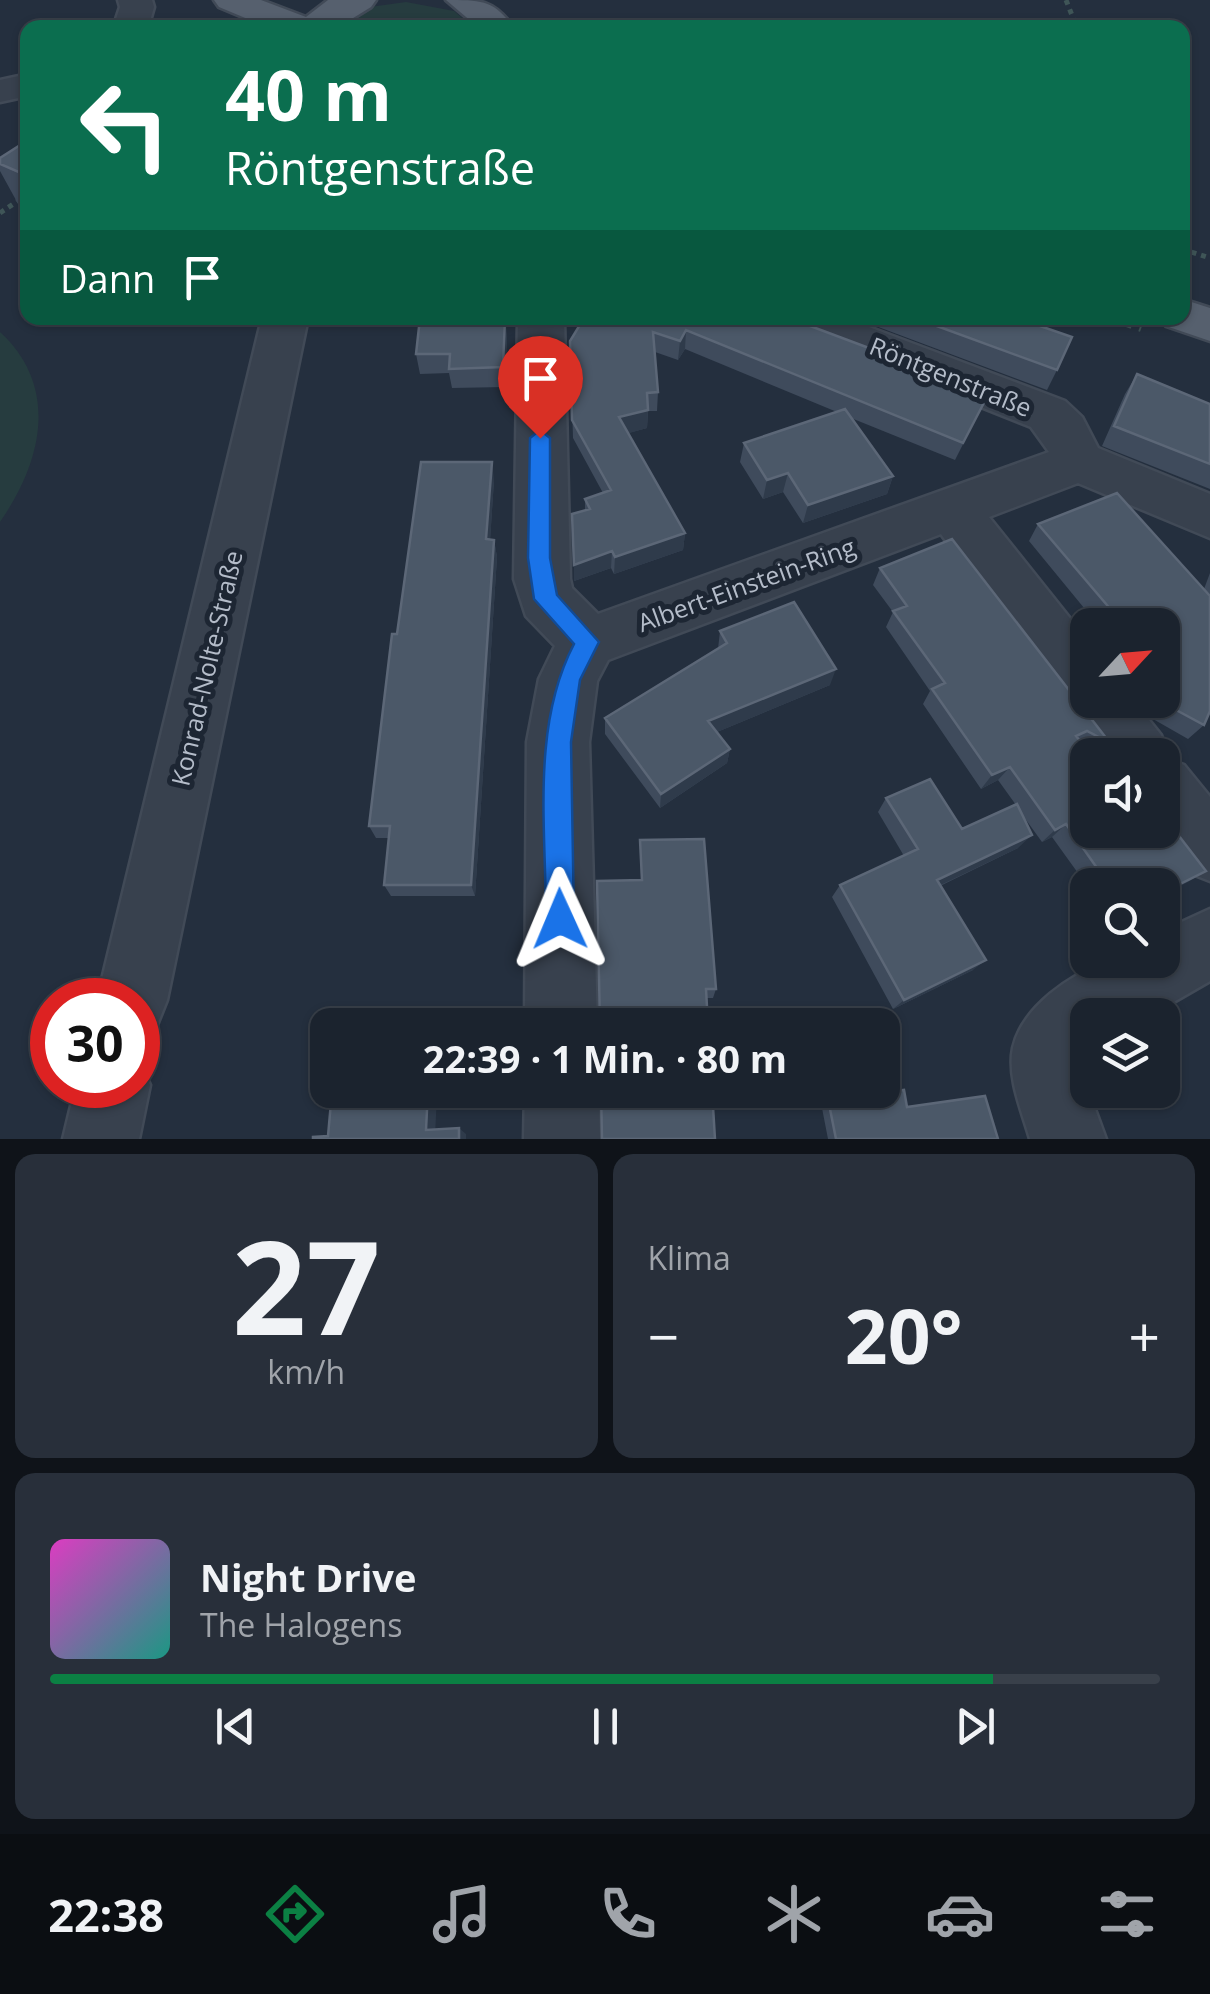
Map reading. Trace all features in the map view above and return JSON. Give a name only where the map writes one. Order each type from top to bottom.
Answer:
[{"type":"main road","points":[[231,0],[282,20]]},
{"type":"main road","points":[[290,0],[338,11]]},
{"type":"main road","points":[[462,0],[489,14],[492,20]]},
{"type":"street","name":"Konrad-Nolte-Straße","points":[[137,978],[285,325]]},
{"type":"street","points":[[541,325],[542,579],[546,599],[588,642],[568,679],[558,742],[561,1008]]},
{"type":"street","name":"Röntgenstraße","points":[[819,325],[1048,414],[1064,430],[1079,462]]},
{"type":"street","points":[[1079,462],[1210,517]]},
{"type":"street","name":"Albert-Einstein-Ring","points":[[588,642],[1079,462]]},
{"type":"street","points":[[953,510],[1070,663]]},
{"type":"street","points":[[1111,718],[1126,738]]},
{"type":"street","points":[[1180,810],[1210,849]]},
{"type":"street","points":[[1068,1139],[1051,1083],[1049,1049],[1076,1018],[1210,943]]},
{"type":"street","points":[[101,1139],[108,1108]]},
{"type":"street","points":[[562,1108],[562,1139]]},
{"type":"green space","points":[[406,2],[454,11],[465,20],[347,20],[370,7]]},
{"type":"green space","points":[[0,332],[19,353],[31,376],[38,425],[26,475],[0,522]]},
{"type":"building","points":[[20,145],[20,173],[0,164],[0,158]]},
{"type":"building","points":[[419,325],[505,325],[503,367],[449,369],[450,354],[416,354]]},
{"type":"building","points":[[580,325],[808,325],[989,393],[963,443],[686,330],[680,341],[653,332],[658,392],[647,393],[648,410],[619,417],[685,533],[615,557],[612,551],[574,565],[572,514],[590,509],[585,499],[611,490],[572,420],[570,341]]},
{"type":"building","points":[[934,325],[1037,325],[1072,337],[1057,370]]},
{"type":"building","points":[[1137,374],[1210,404],[1210,464],[1114,426]]},
{"type":"building","points":[[845,409],[893,476],[808,505],[788,473],[767,480],[744,443]]},
{"type":"building","points":[[421,462],[492,462],[486,539],[494,540],[471,885],[384,885],[390,826],[369,826],[392,634],[397,634]]},
{"type":"building","points":[[1117,493],[1210,596],[1210,711],[1204,725],[1180,712],[1180,608],[1110,608],[1038,524]]},
{"type":"building","points":[[952,539],[1070,691],[1070,718],[1091,718],[1106,738],[1087,731],[1070,738],[1070,830],[1066,824],[1055,830],[1010,767],[992,775],[932,689],[945,683],[893,611],[907,606],[880,568]]},
{"type":"building","points":[[794,602],[836,669],[708,721],[730,749],[661,794],[605,718],[727,643],[720,631]]},
{"type":"building","points":[[930,779],[962,829],[1017,804],[1032,835],[937,880],[986,960],[904,1000],[840,885],[918,849],[886,798]]},
{"type":"building","points":[[1180,837],[1206,871],[1180,884],[1180,868],[1097,868],[1083,848],[1180,848]]},
{"type":"building","points":[[704,839],[716,989],[706,989],[707,1008],[600,1008],[597,881],[642,880],[640,840]]},
{"type":"building","points":[[900,1090],[904,1090],[907,1107],[985,1096],[998,1139],[836,1139],[830,1108],[900,1108]]},
{"type":"building","points":[[330,1108],[427,1108],[426,1130],[459,1128],[459,1139],[313,1139],[328,1136]]},
{"type":"building","points":[[601,1108],[713,1108],[715,1139],[602,1139]]},
{"type":"route","points":[[540,438],[539,558],[546,599],[588,642],[568,679],[561,711],[560,919]]}]
